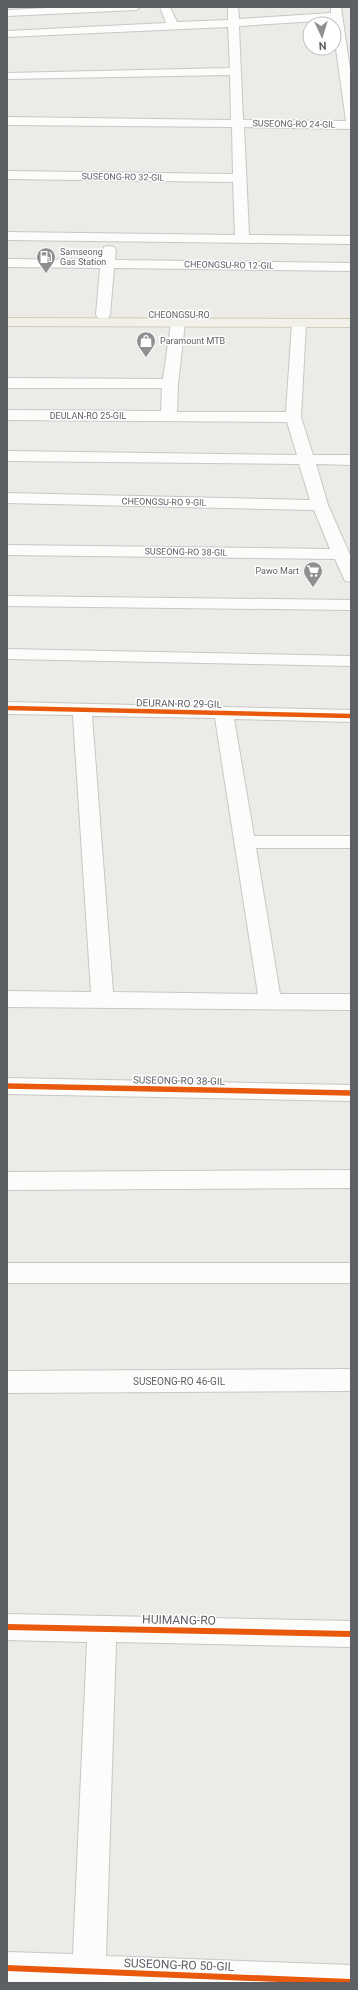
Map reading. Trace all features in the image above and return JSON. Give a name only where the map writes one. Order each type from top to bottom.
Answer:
[{"type":"main road","name":"CHEONGSU-RO","points":[[7,313],[351,316]]},
{"type":"main road","name":"CHEONGSU-RO","points":[[7,322],[351,323]]},
{"type":"street","points":[[7,13],[136,7]]},
{"type":"street","points":[[166,7],[170,21],[174,26]]},
{"type":"street","points":[[233,7],[242,239]]},
{"type":"street","points":[[7,34],[234,23],[336,12],[348,84],[351,120]]},
{"type":"street","points":[[7,76],[236,71]]},
{"type":"street","points":[[7,121],[238,123]]},
{"type":"street","name":"SUSEONG-RO 24-GIL","points":[[238,123],[351,125]]},
{"type":"street","name":"SUSEONG-RO 32-GIL","points":[[7,175],[240,178]]},
{"type":"street","points":[[7,236],[351,240]]},
{"type":"street","points":[[103,315],[110,238]]},
{"type":"street","name":"CHEONGSU-RO 12-GIL","points":[[7,263],[351,267]]},
{"type":"street","points":[[178,323],[170,384],[170,416],[293,417]]},
{"type":"street","points":[[299,323],[293,417],[320,505],[343,545],[351,576]]},
{"type":"street","points":[[7,383],[170,384]]},
{"type":"street","name":"DEULAN-RO 25-GIL","points":[[7,415],[170,416]]},
{"type":"street","points":[[7,456],[351,460]]},
{"type":"street","name":"CHEONGSU-RO 9-GIL","points":[[7,498],[320,505]]},
{"type":"street","name":"SUSEONG-RO 38-GIL","points":[[7,550],[343,545]]},
{"type":"street","points":[[7,601],[351,605]]},
{"type":"street","points":[[7,654],[351,661]]},
{"type":"street","name":"DEURAN-RO 29-GIL","points":[[7,708],[351,716]]},
{"type":"street","points":[[82,709],[103,1000]]},
{"type":"street","name":"DEURAN-RO 29-GIL","points":[[224,713],[270,1001]]},
{"type":"street","points":[[245,842],[351,842]]},
{"type":"street","points":[[7,999],[351,1002]]},
{"type":"street","name":"SUSEONG-RO 38-GIL","points":[[7,1086],[351,1093]]},
{"type":"street","points":[[7,1181],[351,1179]]},
{"type":"street","points":[[7,1273],[351,1273]]},
{"type":"street","name":"SUSEONG-RO 46-GIL","points":[[7,1382],[351,1380]]},
{"type":"street","name":"HUIMANG-RO","points":[[7,1627],[351,1634]]},
{"type":"street","points":[[89,1971],[102,1628]]},
{"type":"street","name":"SUSEONG-RO 50-GIL","points":[[7,1968],[351,1982]]},
{"type":"cycle path","points":[[7,708],[351,716]]},
{"type":"cycle path","points":[[7,1086],[351,1093]]},
{"type":"cycle path","points":[[7,1627],[351,1634]]},
{"type":"cycle path","points":[[7,1968],[351,1982]]},
{"type":"place","name":"Samseong Gas Station","points":[[46,274]]},
{"type":"place","name":"Paramount MTB","points":[[146,358]]},
{"type":"place","name":"Pawo Mart","points":[[313,588]]}]
